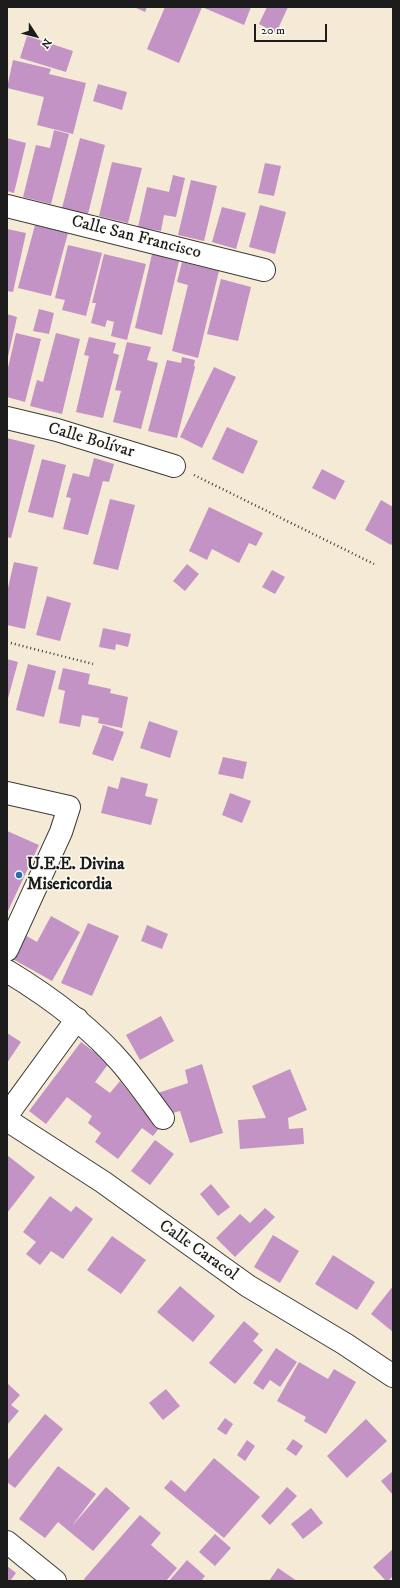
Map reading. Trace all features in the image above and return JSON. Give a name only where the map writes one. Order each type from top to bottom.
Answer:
[{"type":"street","name":"Calle San Francisco","points":[[7,206],[264,270]]},
{"type":"street","name":"Calle Bolívar","points":[[7,418],[57,430],[174,466]]},
{"type":"street","points":[[7,793],[69,807],[61,832],[7,950]]},
{"type":"street","points":[[7,971],[42,993],[77,1019],[95,1035],[123,1064],[163,1118]]},
{"type":"street","points":[[7,1116],[77,1019]]},
{"type":"street","name":"Calle Caracol","points":[[7,1120],[103,1182],[248,1286],[345,1344],[393,1376]]},
{"type":"street","points":[[7,1542],[55,1581]]},
{"type":"path","points":[[174,466],[374,564]]},
{"type":"path","points":[[7,642],[93,664]]},
{"type":"building","points":[[134,7],[147,7],[145,12]]},
{"type":"building","points":[[165,7],[202,7],[179,63],[147,49]]},
{"type":"building","points":[[202,7],[251,7],[244,25]]},
{"type":"building","points":[[267,7],[288,7],[276,33],[259,24]]},
{"type":"building","points":[[27,36],[73,51],[66,72],[20,58]]},
{"type":"building","points":[[13,60],[51,69],[49,74],[86,83],[73,134],[37,125],[44,97],[7,88]]},
{"type":"building","points":[[98,84],[127,92],[122,110],[93,101]]},
{"type":"building","points":[[54,130],[69,134],[51,204],[23,197],[36,145],[50,148]]},
{"type":"building","points":[[7,138],[26,143],[14,193],[7,191]]},
{"type":"building","points":[[80,138],[105,145],[88,214],[62,208]]},
{"type":"building","points":[[112,162],[142,168],[128,223],[99,216]]},
{"type":"building","points":[[265,163],[281,166],[274,196],[258,193]]},
{"type":"building","points":[[173,175],[185,178],[176,217],[164,215],[161,231],[138,227],[147,187],[169,192]]},
{"type":"building","points":[[191,180],[217,186],[204,241],[178,235]]},
{"type":"building","points":[[260,205],[286,212],[275,254],[249,247]]},
{"type":"building","points":[[222,207],[246,213],[236,249],[212,242]]},
{"type":"building","points":[[35,225],[68,233],[51,296],[18,288]]},
{"type":"building","points":[[7,229],[26,233],[13,292],[7,291]]},
{"type":"building","points":[[68,245],[102,253],[86,316],[62,310],[65,300],[55,298]]},
{"type":"building","points":[[104,254],[146,264],[127,340],[111,336],[114,322],[107,320],[105,327],[91,323],[96,303],[92,303]]},
{"type":"building","points":[[152,254],[179,261],[162,335],[135,328]]},
{"type":"building","points":[[182,262],[219,271],[198,358],[172,351],[188,285],[177,282]]},
{"type":"building","points":[[221,279],[251,287],[238,341],[207,334]]},
{"type":"building","points":[[39,309],[54,313],[49,334],[33,331]]},
{"type":"building","points":[[7,314],[17,317],[8,357],[7,356]]},
{"type":"building","points":[[16,333],[41,339],[25,402],[7,397],[7,372]]},
{"type":"building","points":[[56,333],[80,339],[62,414],[30,406],[37,380],[43,382]]},
{"type":"building","points":[[89,337],[116,343],[113,353],[119,355],[103,418],[76,412],[89,356],[84,355]]},
{"type":"building","points":[[127,342],[151,347],[147,360],[158,363],[141,429],[113,422],[121,391],[115,390]]},
{"type":"building","points":[[182,357],[195,360],[195,367],[177,438],[148,431],[167,360],[181,363]]},
{"type":"building","points":[[214,367],[236,377],[202,448],[180,437]]},
{"type":"building","points":[[227,427],[258,441],[243,474],[212,459]]},
{"type":"building","points":[[7,438],[35,445],[11,538],[7,537]]},
{"type":"building","points":[[94,458],[114,464],[109,482],[103,481],[88,535],[63,529],[71,498],[66,497],[73,473],[89,477]]},
{"type":"building","points":[[42,459],[66,465],[53,518],[28,512]]},
{"type":"building","points":[[322,469],[345,481],[335,500],[312,488]]},
{"type":"building","points":[[110,499],[135,505],[118,570],[93,564]]},
{"type":"building","points":[[381,500],[393,507],[393,542],[391,545],[365,530]]},
{"type":"building","points":[[209,507],[263,533],[256,546],[249,543],[239,563],[212,549],[207,560],[189,551]]},
{"type":"building","points":[[14,562],[38,567],[25,629],[7,625],[7,592]]},
{"type":"building","points":[[187,564],[199,574],[185,591],[173,581]]},
{"type":"building","points":[[272,570],[285,577],[275,594],[262,587]]},
{"type":"building","points":[[47,596],[71,603],[60,641],[36,635]]},
{"type":"building","points":[[103,628],[131,634],[128,647],[116,644],[115,650],[99,647]]},
{"type":"building","points":[[7,659],[18,662],[7,702]]},
{"type":"building","points":[[28,664],[56,671],[44,717],[16,710]]},
{"type":"building","points":[[63,668],[90,674],[88,684],[111,689],[110,693],[128,697],[122,728],[98,723],[99,718],[82,715],[80,727],[59,723],[65,691],[58,689]]},
{"type":"building","points":[[149,721],[178,731],[170,758],[140,748]]},
{"type":"building","points":[[103,725],[124,732],[113,761],[92,754]]},
{"type":"building","points":[[223,757],[247,762],[243,779],[218,774]]},
{"type":"building","points":[[121,777],[148,784],[145,796],[158,799],[151,825],[101,813],[108,786],[118,789]]},
{"type":"building","points":[[230,793],[251,801],[242,823],[222,815]]},
{"type":"building","points":[[7,831],[39,845],[7,913]]},
{"type":"building","points":[[51,916],[80,932],[52,981],[11,958],[25,935],[37,942]]},
{"type":"building","points":[[88,923],[119,936],[92,996],[61,983]]},
{"type":"building","points":[[147,925],[168,934],[162,949],[141,941]]},
{"type":"building","points":[[161,1016],[174,1041],[140,1060],[126,1035]]},
{"type":"building","points":[[7,1033],[21,1042],[7,1063]]},
{"type":"building","points":[[81,1042],[109,1063],[95,1082],[110,1093],[120,1081],[149,1118],[160,1127],[153,1136],[142,1128],[118,1159],[95,1142],[101,1133],[88,1123],[92,1116],[67,1097],[46,1124],[29,1111]]},
{"type":"building","points":[[202,1064],[223,1133],[190,1143],[180,1111],[165,1115],[158,1093],[188,1083],[185,1070]]},
{"type":"building","points":[[290,1069],[307,1110],[288,1118],[289,1129],[303,1128],[304,1144],[240,1149],[238,1120],[266,1118],[252,1086]]},
{"type":"building","points":[[155,1140],[174,1154],[150,1185],[131,1171]]},
{"type":"building","points":[[7,1155],[35,1177],[7,1213]]},
{"type":"building","points":[[211,1184],[230,1207],[218,1216],[200,1194]]},
{"type":"building","points":[[50,1196],[71,1212],[76,1206],[93,1219],[63,1259],[51,1251],[40,1265],[26,1254],[36,1242],[23,1232]]},
{"type":"building","points":[[265,1208],[275,1217],[235,1257],[216,1238],[240,1214],[250,1223]]},
{"type":"building","points":[[273,1235],[299,1251],[280,1283],[254,1267]]},
{"type":"building","points":[[112,1236],[146,1260],[121,1294],[87,1270]]},
{"type":"building","points":[[333,1255],[375,1282],[357,1310],[315,1284]]},
{"type":"building","points":[[180,1286],[215,1316],[193,1342],[157,1312]]},
{"type":"building","points":[[393,1286],[393,1332],[371,1314]]},
{"type":"building","points":[[244,1321],[259,1334],[253,1341],[263,1350],[235,1384],[209,1363]]},
{"type":"building","points":[[276,1348],[297,1362],[280,1387],[270,1380],[263,1390],[253,1383]]},
{"type":"building","points":[[299,1362],[328,1379],[334,1369],[356,1382],[326,1434],[304,1421],[306,1417],[277,1401]]},
{"type":"building","points":[[7,1383],[20,1395],[11,1405],[19,1411],[7,1425]]},
{"type":"building","points":[[166,1389],[180,1406],[163,1420],[149,1403]]},
{"type":"building","points":[[45,1414],[63,1429],[15,1488],[7,1482],[7,1461]]},
{"type":"building","points":[[225,1418],[233,1424],[226,1435],[217,1429]]},
{"type":"building","points":[[366,1419],[387,1441],[347,1478],[327,1456]]},
{"type":"building","points":[[293,1439],[303,1446],[296,1456],[286,1449]]},
{"type":"building","points":[[247,1440],[255,1446],[245,1461],[237,1455]]},
{"type":"building","points":[[214,1458],[260,1497],[224,1538],[164,1488],[171,1480],[185,1492]]},
{"type":"building","points":[[58,1466],[96,1494],[72,1526],[106,1487],[130,1508],[93,1551],[58,1522],[45,1538],[19,1519]]},
{"type":"building","points":[[393,1471],[393,1495],[381,1481]]},
{"type":"building","points":[[287,1487],[297,1496],[270,1525],[261,1516]]},
{"type":"building","points":[[311,1508],[323,1523],[303,1539],[291,1524]]},
{"type":"building","points":[[140,1515],[161,1533],[151,1545],[177,1568],[166,1581],[86,1581],[84,1579]]},
{"type":"building","points":[[215,1534],[231,1548],[215,1566],[199,1552]]},
{"type":"building","points":[[393,1549],[393,1576],[386,1581],[373,1567]]},
{"type":"building","points":[[187,1560],[205,1576],[201,1581],[169,1581]]},
{"type":"building","points":[[7,1566],[16,1573],[10,1581],[7,1581]]},
{"type":"building","points":[[278,1568],[297,1581],[269,1581]]},
{"type":"place","name":"U.E.E. Divina Misericordia","points":[[19,875]]}]
